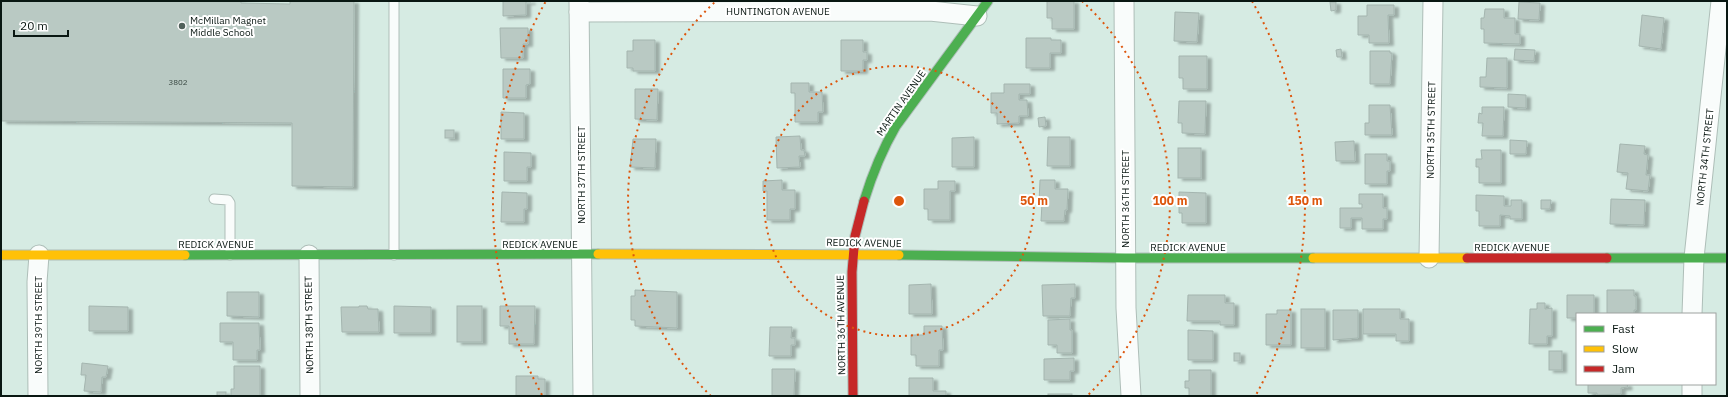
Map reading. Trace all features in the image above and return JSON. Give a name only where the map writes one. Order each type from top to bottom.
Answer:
[{"type":"street","name":"NORTH 36TH STREET","points":[[1124,1],[1125,258],[1131,396]]},
{"type":"street","name":"NORTH 35TH STREET","points":[[1429,258],[1433,1]]},
{"type":"street","name":"NORTH 34TH STREET","points":[[1692,313],[1694,258],[1722,1]]},
{"type":"street","name":"HUNTINGTON AVENUE","points":[[579,6],[930,11],[983,8]]},
{"type":"street","name":"NORTH 37TH STREET","points":[[579,6],[582,396]]},
{"type":"street","name":"MARTIN AVENUE","points":[[852,254],[860,212],[873,172],[885,145],[896,126],[983,8]]},
{"type":"street","name":"REDICK AVENUE","points":[[1,255],[852,254],[1125,258],[1727,258]]},
{"type":"street","name":"NORTH 36TH AVENUE","points":[[852,254],[853,396]]},
{"type":"street","name":"NORTH 39TH STREET","points":[[38,396],[37,282],[39,255]]},
{"type":"street","name":"NORTH 38TH STREET","points":[[309,255],[310,396]]},
{"type":"street","points":[[1692,385],[1692,396]]},
{"type":"lane","points":[[394,1],[394,255]]},
{"type":"lane","points":[[214,199],[228,200],[230,203],[230,255]]},
{"type":"building","name":"McMillan Magnet Middle School","points":[[1,1],[241,1],[241,3],[290,4],[290,1],[354,1],[353,187],[292,186],[292,123],[2,121]]},
{"type":"building","points":[[503,1],[531,2],[526,2],[526,15],[503,16]]},
{"type":"building","points":[[1047,1],[1074,1],[1074,29],[1052,29],[1052,18],[1047,18]]},
{"type":"building","points":[[1330,2],[1336,2],[1336,10],[1331,11]]},
{"type":"building","points":[[1519,2],[1540,3],[1539,20],[1518,19]]},
{"type":"building","points":[[1367,5],[1394,5],[1394,15],[1388,15],[1389,43],[1369,43],[1369,35],[1358,35],[1358,16],[1367,16]]},
{"type":"building","points":[[1485,9],[1504,9],[1504,18],[1515,18],[1515,34],[1520,34],[1520,44],[1484,43],[1484,29],[1481,29],[1481,18],[1484,18]]},
{"type":"building","points":[[1175,12],[1199,13],[1197,42],[1174,41]]},
{"type":"building","points":[[1642,15],[1664,18],[1661,49],[1639,46]]},
{"type":"building","points":[[500,28],[528,28],[528,44],[523,44],[523,58],[501,58]]},
{"type":"building","points":[[1026,38],[1051,38],[1051,40],[1061,40],[1061,53],[1050,53],[1050,68],[1026,68]]},
{"type":"building","points":[[633,40],[655,40],[655,71],[633,71],[633,68],[627,68],[627,51],[633,51]]},
{"type":"building","points":[[841,40],[863,40],[863,52],[867,52],[867,60],[863,60],[863,71],[841,71]]},
{"type":"building","points":[[1341,49],[1342,57],[1337,57],[1336,50]]},
{"type":"building","points":[[1515,49],[1535,50],[1534,61],[1514,60]]},
{"type":"building","points":[[1370,51],[1390,51],[1390,53],[1392,53],[1390,84],[1370,84]]},
{"type":"building","points":[[1179,56],[1207,56],[1207,89],[1183,89],[1183,78],[1179,78]]},
{"type":"building","points":[[1487,58],[1507,58],[1507,88],[1480,87],[1480,77],[1486,77]]},
{"type":"building","points":[[503,69],[530,69],[530,84],[526,85],[526,98],[503,98]]},
{"type":"building","points":[[791,83],[809,83],[809,92],[822,92],[823,112],[818,112],[818,122],[795,122],[795,93],[791,93]]},
{"type":"building","points":[[1004,84],[1030,84],[1030,94],[1019,94],[1019,100],[1027,100],[1028,116],[1019,116],[1019,123],[997,124],[997,113],[991,113],[991,93],[1004,93]]},
{"type":"building","points":[[635,89],[658,89],[657,120],[635,119]]},
{"type":"building","points":[[1508,94],[1526,95],[1526,108],[1508,107]]},
{"type":"building","points":[[1179,101],[1206,101],[1205,134],[1182,133],[1182,123],[1178,123]]},
{"type":"building","points":[[1369,105],[1390,105],[1392,135],[1365,135],[1365,123],[1369,123]]},
{"type":"building","points":[[1482,107],[1504,107],[1503,136],[1482,136],[1483,123],[1478,123],[1479,113],[1482,114]]},
{"type":"building","points":[[501,112],[524,113],[524,139],[501,139]]},
{"type":"building","points":[[1045,117],[1046,126],[1039,127],[1038,118]]},
{"type":"building","points":[[445,130],[454,130],[454,138],[445,138]]},
{"type":"building","points":[[800,136],[801,150],[804,150],[805,156],[799,156],[800,167],[777,168],[776,137]]},
{"type":"building","points":[[974,137],[974,167],[952,167],[952,138]]},
{"type":"building","points":[[1048,137],[1070,137],[1070,166],[1047,166]]},
{"type":"building","points":[[633,139],[656,139],[655,168],[630,167]]},
{"type":"building","points":[[1510,140],[1527,141],[1526,154],[1510,154]]},
{"type":"building","points":[[1354,141],[1355,161],[1336,161],[1335,142]]},
{"type":"building","points":[[1620,144],[1645,146],[1644,154],[1648,155],[1646,175],[1650,175],[1648,191],[1626,189],[1628,173],[1617,172]]},
{"type":"building","points":[[1178,148],[1201,148],[1201,178],[1178,178]]},
{"type":"building","points":[[1481,150],[1501,150],[1501,183],[1479,183],[1479,167],[1476,167],[1476,159],[1482,159]]},
{"type":"building","points":[[504,152],[531,153],[531,167],[527,167],[527,181],[504,181]]},
{"type":"building","points":[[1365,154],[1387,154],[1387,161],[1390,161],[1390,171],[1387,171],[1387,184],[1365,184]]},
{"type":"building","points":[[782,180],[782,190],[795,190],[795,209],[790,209],[790,220],[767,220],[767,191],[763,191],[763,181]]},
{"type":"building","points":[[1040,180],[1055,180],[1055,189],[1068,189],[1067,210],[1065,210],[1064,221],[1041,221],[1042,203],[1039,203]]},
{"type":"building","points":[[938,181],[955,181],[955,191],[950,191],[950,220],[928,220],[928,209],[924,209],[924,189],[938,189]]},
{"type":"building","points":[[502,192],[527,193],[527,209],[524,209],[524,222],[501,222]]},
{"type":"building","points":[[1179,192],[1206,193],[1206,223],[1182,223],[1182,213],[1179,213]]},
{"type":"building","points":[[1359,194],[1383,194],[1383,208],[1387,208],[1387,219],[1383,219],[1383,229],[1362,229],[1362,218],[1351,218],[1351,228],[1340,228],[1340,208],[1362,208],[1362,204],[1359,204]]},
{"type":"building","points":[[1476,195],[1504,196],[1504,206],[1511,206],[1511,200],[1522,200],[1522,219],[1510,219],[1510,216],[1500,215],[1500,226],[1479,226],[1479,211],[1476,211]]},
{"type":"building","points":[[1611,199],[1645,200],[1644,225],[1610,224]]},
{"type":"building","points":[[1541,200],[1551,200],[1550,209],[1541,209]]},
{"type":"building","points":[[931,284],[932,314],[909,314],[909,285]]},
{"type":"building","points":[[1075,284],[1075,298],[1071,298],[1070,316],[1043,316],[1042,285]]},
{"type":"building","points":[[635,290],[677,292],[677,328],[635,326],[635,320],[631,320],[631,296],[635,296]]},
{"type":"building","points":[[1607,290],[1634,290],[1634,296],[1636,296],[1636,310],[1634,310],[1634,313],[1607,313]]},
{"type":"building","points":[[227,292],[259,292],[259,317],[227,316]]},
{"type":"building","points":[[1188,295],[1225,295],[1225,303],[1234,303],[1234,325],[1220,325],[1220,321],[1187,321]]},
{"type":"building","points":[[1567,295],[1594,295],[1594,313],[1576,313],[1576,318],[1567,318]]},
{"type":"building","points":[[1537,303],[1545,303],[1545,309],[1552,308],[1552,336],[1547,336],[1547,344],[1529,344],[1530,309],[1537,309]]},
{"type":"building","points":[[89,306],[128,307],[128,331],[89,331]]},
{"type":"building","points":[[367,306],[368,309],[378,309],[379,332],[342,332],[341,307]]},
{"type":"building","points":[[394,306],[431,307],[431,333],[394,333]]},
{"type":"building","points":[[457,306],[482,306],[482,342],[457,342]]},
{"type":"building","points":[[500,306],[535,306],[534,344],[509,344],[509,326],[500,326]]},
{"type":"building","points":[[1301,309],[1325,309],[1325,348],[1301,348]]},
{"type":"building","points":[[1363,309],[1400,309],[1400,319],[1409,319],[1409,341],[1396,341],[1396,334],[1363,334]]},
{"type":"building","points":[[1277,310],[1291,310],[1291,345],[1266,345],[1266,314],[1277,314]]},
{"type":"building","points":[[1333,310],[1358,310],[1358,338],[1333,340]]},
{"type":"building","points":[[1070,319],[1070,330],[1072,330],[1072,353],[1057,353],[1057,345],[1048,345],[1048,320]]},
{"type":"building","points":[[220,323],[259,323],[260,350],[257,350],[257,360],[233,360],[233,342],[220,342]]},
{"type":"building","points":[[924,326],[942,326],[943,350],[939,350],[939,366],[916,366],[916,355],[911,355],[911,335],[924,335]]},
{"type":"building","points":[[770,327],[792,327],[791,338],[795,338],[795,345],[791,345],[791,356],[769,356]]},
{"type":"building","points":[[1188,330],[1213,331],[1213,360],[1188,360]]},
{"type":"building","points":[[1549,351],[1562,351],[1562,370],[1549,370]]},
{"type":"building","points":[[1234,353],[1240,353],[1240,361],[1234,361]]},
{"type":"building","points":[[1074,358],[1074,371],[1070,371],[1070,380],[1044,380],[1044,359]]},
{"type":"building","points":[[82,363],[108,366],[106,377],[102,377],[101,392],[84,391],[86,375],[81,375]]},
{"type":"building","points":[[234,366],[260,366],[260,396],[231,396],[231,389],[234,389]]},
{"type":"building","points":[[772,369],[795,369],[794,396],[772,396]]},
{"type":"building","points":[[1189,370],[1211,370],[1211,396],[1189,396],[1189,388],[1185,388],[1185,381],[1189,381]]},
{"type":"building","points":[[516,376],[538,376],[538,379],[545,379],[545,396],[516,396]]},
{"type":"building","points":[[909,378],[933,378],[933,391],[946,391],[946,396],[909,396]]},
{"type":"building","points":[[1588,385],[1627,385],[1628,387],[1621,388],[1621,394],[1597,395],[1597,393],[1588,393]]},
{"type":"building","points":[[217,392],[226,392],[226,396],[217,396]]},
{"type":"building","points":[[1048,394],[1072,394],[1072,396],[1048,396]]},
{"type":"traffic: fast","points":[[864,201],[870,182],[886,144],[896,126],[988,1]]},
{"type":"traffic: fast","points":[[185,255],[598,254]]},
{"type":"traffic: fast","points":[[899,255],[1125,258],[1313,258]]},
{"type":"traffic: fast","points":[[1607,258],[1727,258]]},
{"type":"traffic: slow","points":[[598,254],[899,255]]},
{"type":"traffic: slow","points":[[1,255],[185,255]]},
{"type":"traffic: slow","points":[[1313,258],[1467,258]]},
{"type":"traffic: jam","points":[[853,396],[852,272],[855,236],[864,201]]},
{"type":"traffic: jam","points":[[1467,258],[1607,258]]},
{"type":"place","name":"McMillan Magnet Middle School","points":[[182,26]]}]
